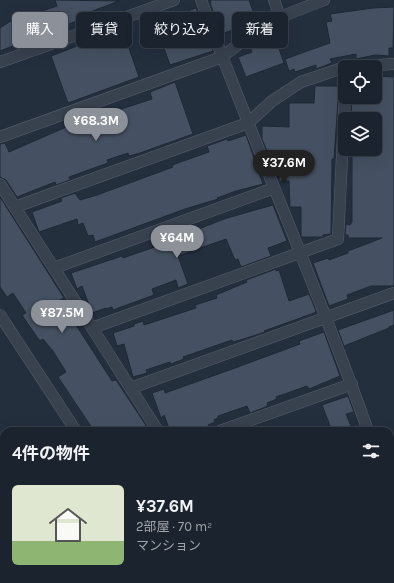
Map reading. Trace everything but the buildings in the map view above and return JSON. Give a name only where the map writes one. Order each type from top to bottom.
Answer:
[{"type":"street","points":[[0,62],[174,0]]},
{"type":"street","points":[[201,0],[248,123],[327,318],[367,427]]},
{"type":"street","points":[[274,0],[278,12]]},
{"type":"street","points":[[288,14],[324,0]]},
{"type":"street","points":[[0,137],[222,57],[234,48]]},
{"type":"street","points":[[382,65],[394,64]]},
{"type":"street","points":[[15,207],[248,123],[272,101],[301,82],[338,70]]},
{"type":"street","points":[[92,328],[338,239],[345,104]]},
{"type":"street","points":[[0,184],[155,427]]},
{"type":"street","points":[[54,268],[274,188]]},
{"type":"street","points":[[131,388],[394,293]]},
{"type":"street","points":[[0,315],[73,427]]},
{"type":"street","points":[[231,427],[352,384]]}]
